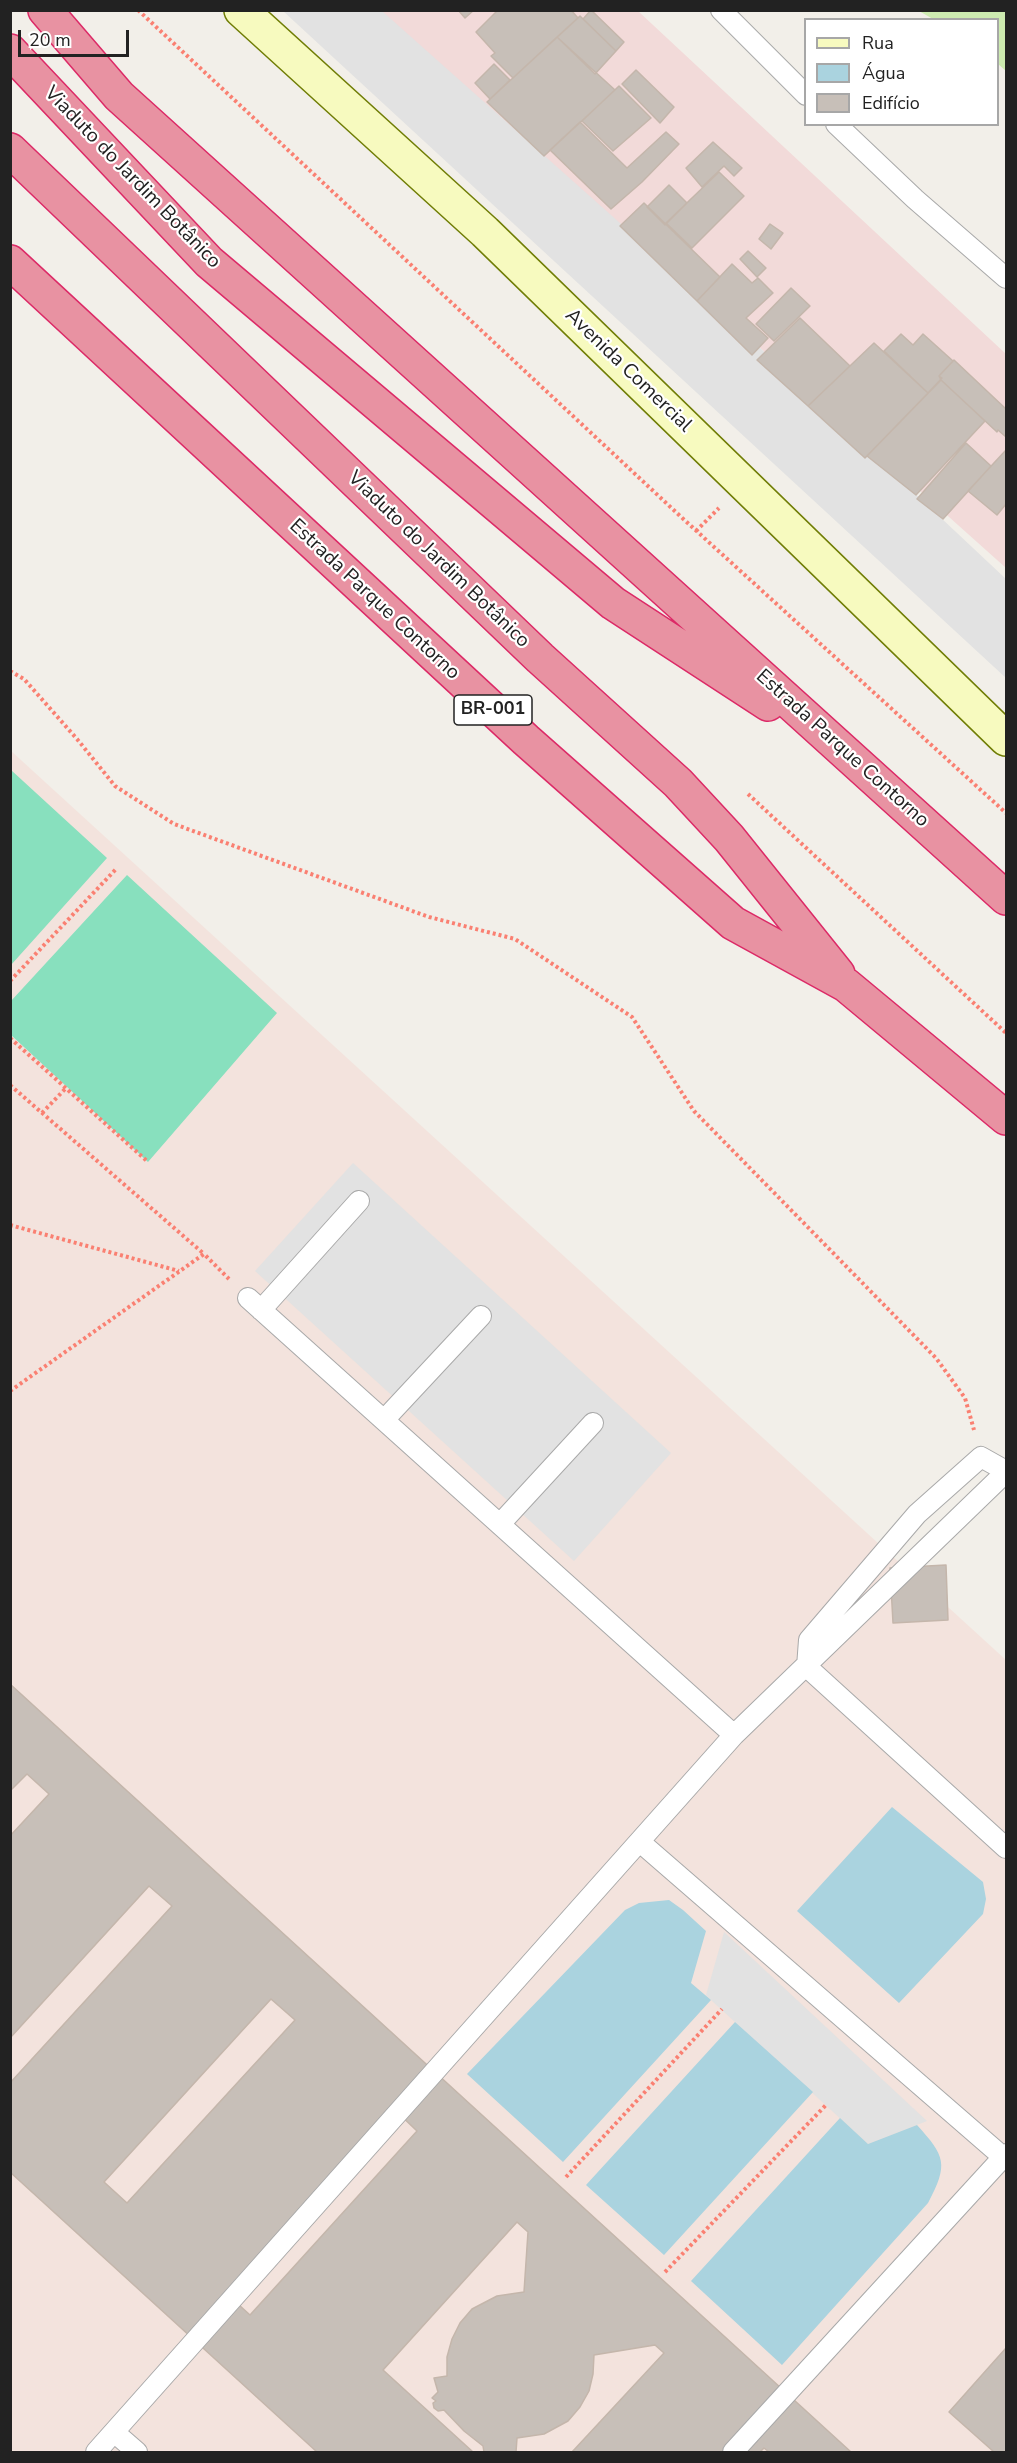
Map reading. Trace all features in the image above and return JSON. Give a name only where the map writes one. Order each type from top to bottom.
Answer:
[{"type":"highway","name":"Estrada Parque Contorno","points":[[45,10],[119,96],[1006,898]]},
{"type":"highway","name":"Viaduto do Jardim Botânico","points":[[10,51],[209,262],[613,603],[855,760]]},
{"type":"highway","name":"Viaduto do Jardim Botânico","points":[[10,150],[540,658],[678,783],[729,838],[846,985]]},
{"type":"highway","name":"Estrada Parque Contorno","points":[[10,262],[517,732],[733,923],[846,985],[1006,1118]]},
{"type":"street","name":"Avenida Comercial","points":[[241,10],[485,232],[1006,739]]},
{"type":"lane","points":[[721,10],[804,93]]},
{"type":"lane","points":[[838,126],[915,199],[1006,278]]},
{"type":"lane","points":[[359,1201],[254,1304],[734,1735]]},
{"type":"lane","points":[[384,1420],[481,1316]]},
{"type":"lane","points":[[500,1524],[592,1423]]},
{"type":"lane","points":[[96,2452],[734,1735],[807,1667],[1006,1472],[981,1456],[917,1514],[809,1640],[807,1667]]},
{"type":"lane","points":[[807,1667],[1006,1848]]},
{"type":"lane","points":[[640,1842],[1005,2156],[732,2452]]},
{"type":"lane","points":[[114,2432],[136,2452]]},
{"type":"path","points":[[138,10],[679,515],[1006,813]]},
{"type":"path","points":[[10,671],[24,679],[115,786],[174,824],[429,917],[515,939],[632,1017],[694,1111],[936,1358],[965,1398],[981,1456]]},
{"type":"path","points":[[748,794],[1006,1033]]},
{"type":"path","points":[[10,981],[117,868]]},
{"type":"path","points":[[10,1038],[148,1162]]},
{"type":"path","points":[[10,1085],[204,1254],[254,1304]]},
{"type":"path","points":[[42,1113],[66,1088]]},
{"type":"path","points":[[10,1225],[180,1271]]},
{"type":"path","points":[[10,1391],[204,1254]]},
{"type":"path","points":[[566,2177],[722,2009]]},
{"type":"path","points":[[666,2272],[826,2105]]},
{"type":"shaded area","points":[[283,11],[382,11],[758,346],[1006,579],[1006,678]]},
{"type":"shaded area","points":[[376,11],[638,11],[1006,354],[1006,568],[758,346]]},
{"type":"shaded area","points":[[10,750],[1006,1660],[1006,2452],[11,2452]]},
{"type":"shaded area","points":[[353,1163],[671,1453],[574,1561],[255,1271]]},
{"type":"shaded area","points":[[724,1932],[927,2121],[868,2144],[711,2000],[706,1995]]},
{"type":"green space","points":[[919,11],[1006,11],[1006,71],[999,65],[999,18],[931,18]]},
{"type":"green space","points":[[11,770],[107,858],[11,965]]},
{"type":"green space","points":[[127,875],[277,1013],[148,1162],[11,1035],[11,1001]]},
{"type":"water","points":[[892,1807],[983,1882],[986,1899],[983,1914],[899,2003],[797,1911]]},
{"type":"water","points":[[669,1900],[706,1931],[691,1983],[711,2000],[563,2162],[467,2074],[625,1910],[639,1903]]},
{"type":"water","points":[[735,2022],[813,2092],[664,2255],[586,2185]]},
{"type":"water","points":[[840,2118],[868,2144],[917,2125],[938,2153],[941,2161],[939,2179],[928,2203],[782,2365],[691,2281]]},
{"type":"building","points":[[458,10],[474,10],[465,18]]},
{"type":"building","points":[[498,10],[571,10],[578,18],[513,78],[491,56],[495,53],[476,32]]},
{"type":"building","points":[[591,10],[624,42],[616,51],[583,19]]},
{"type":"building","points":[[580,16],[616,51],[595,74],[557,37]]},
{"type":"building","points":[[557,37],[615,90],[544,156],[487,102]]},
{"type":"building","points":[[494,64],[510,80],[490,99],[475,83]]},
{"type":"building","points":[[636,70],[674,107],[660,123],[622,84]]},
{"type":"building","points":[[619,86],[651,118],[613,151],[582,121]]},
{"type":"building","points":[[580,122],[627,168],[666,132],[679,144],[642,182],[611,209],[550,150]]},
{"type":"building","points":[[713,142],[742,168],[734,176],[724,166],[702,187],[686,168]]},
{"type":"building","points":[[719,172],[744,196],[692,248],[666,223]]},
{"type":"building","points":[[669,185],[687,203],[665,225],[647,207]]},
{"type":"building","points":[[644,203],[720,277],[697,301],[620,226]]},
{"type":"building","points":[[770,224],[783,233],[771,249],[759,239]]},
{"type":"building","points":[[748,251],[766,268],[757,277],[740,259]]},
{"type":"building","points":[[732,264],[752,283],[758,278],[773,293],[746,318],[768,338],[752,355],[697,301]]},
{"type":"building","points":[[791,288],[810,306],[774,341],[756,324]]},
{"type":"building","points":[[800,318],[850,366],[808,406],[757,360]]},
{"type":"building","points":[[901,334],[913,345],[923,334],[953,361],[928,393],[884,351]]},
{"type":"building","points":[[874,343],[928,393],[865,458],[808,406]]},
{"type":"building","points":[[954,360],[1006,409],[1006,437],[998,430],[997,432],[941,380],[939,376]]},
{"type":"building","points":[[941,380],[985,421],[916,495],[867,456]]},
{"type":"building","points":[[966,443],[991,466],[943,519],[917,499]]},
{"type":"building","points":[[1006,450],[1006,504],[997,515],[968,491]]},
{"type":"building","points":[[946,1565],[948,1620],[893,1623],[890,1568]]},
{"type":"building","points":[[10,1684],[851,2452],[769,2452],[764,2448],[760,2452],[572,2452],[664,2353],[655,2345],[594,2355],[589,2391],[580,2407],[568,2421],[544,2434],[517,2438],[516,2452],[484,2452],[483,2446],[464,2431],[444,2410],[438,2411],[434,2408],[433,2403],[436,2401],[432,2398],[438,2392],[434,2378],[447,2376],[447,2357],[452,2339],[460,2323],[472,2309],[497,2296],[524,2292],[528,2232],[517,2222],[383,2370],[473,2452],[317,2452],[10,2172],[10,2083],[172,1906],[149,1886],[10,2038],[10,1836],[49,1794],[27,1774],[10,1791]],"holes":[[[271,1999],[295,2020],[127,2203],[104,2182]],[[395,2110],[417,2131],[250,2315],[227,2294]]]},
{"type":"building","points":[[1006,2348],[1006,2452],[994,2452],[949,2412]]}]
